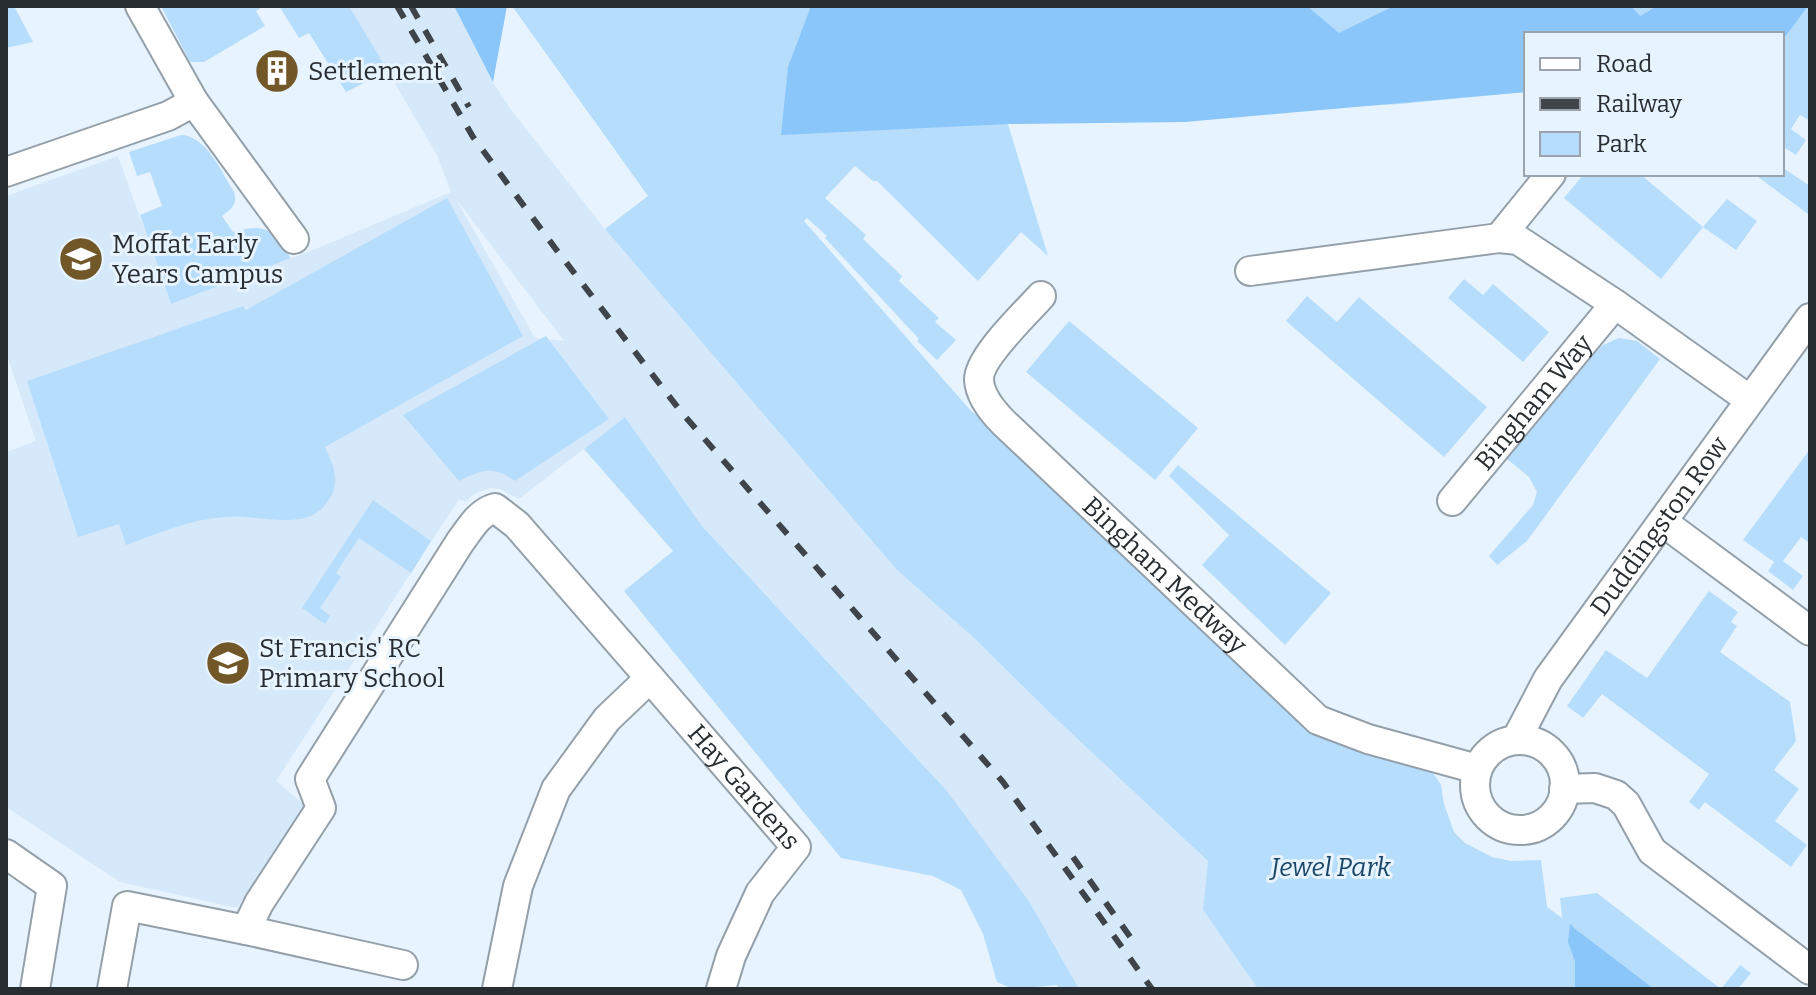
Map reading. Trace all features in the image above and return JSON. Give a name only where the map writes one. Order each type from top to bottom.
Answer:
[{"type":"street","points":[[140,6],[194,102],[294,239]]},
{"type":"street","points":[[6,172],[168,116],[194,102]]},
{"type":"street","points":[[1499,238],[1549,176]]},
{"type":"street","points":[[1250,271],[1499,238],[1518,240],[1750,400]]},
{"type":"street","name":"Bingham Medway","points":[[1041,296],[983,364],[979,380],[995,414],[1318,720],[1368,739],[1477,769]]},
{"type":"street","name":"Bingham Way","points":[[1452,501],[1615,304]]},
{"type":"street","name":"Duddingston Row","points":[[1516,740],[1548,679],[1810,318]]},
{"type":"street","name":"Hay Gardens","points":[[246,930],[259,903],[321,808],[310,779],[460,542],[477,519],[487,510],[495,508],[506,515],[796,847],[760,893],[731,956],[721,989]]},
{"type":"street","points":[[1663,522],[1810,631]]},
{"type":"street","points":[[497,989],[518,886],[556,789],[607,719],[650,678]]},
{"type":"street","points":[[1516,740],[1541,746],[1559,764],[1564,789],[1557,810],[1540,825],[1518,830],[1507,828],[1486,815],[1479,804],[1475,793],[1477,769],[1493,749],[1516,740]]},
{"type":"street","points":[[1564,789],[1595,788],[1616,795],[1626,804],[1652,851],[1810,970]]},
{"type":"street","points":[[6,854],[52,886],[35,989]]},
{"type":"street","points":[[112,989],[127,906],[403,965]]},
{"type":"shaded area","points":[[349,6],[454,6],[493,82],[512,111],[605,229],[896,569],[974,638],[1209,861],[1203,910],[1258,989],[1079,989],[1029,901],[947,791],[702,526],[625,417],[519,499],[500,489],[490,488],[474,494],[466,502],[459,499],[276,781],[305,805],[237,908],[120,882],[6,807],[6,452],[36,441],[6,353],[6,196],[118,156],[171,304],[318,248],[451,192],[437,155]],"holes":[[[456,199],[564,341],[535,338]]]},
{"type":"shaded area","points":[[454,6],[507,6],[493,82]]},
{"type":"shaded area","points":[[811,6],[1307,6],[1339,33],[1394,6],[1631,6],[1640,16],[1657,6],[1808,6],[1784,38],[1784,32],[1524,32],[1524,92],[1185,122],[1008,124],[781,135],[788,67]]},
{"type":"shaded area","points":[[1570,924],[1654,989],[1575,989],[1575,961],[1568,942]]},
{"type":"green space","points":[[6,6],[14,6],[33,42],[6,48]]},
{"type":"green space","points":[[161,6],[264,6],[256,11],[265,26],[204,62],[190,62]]},
{"type":"green space","points":[[279,6],[349,6],[388,71],[346,92],[309,33],[299,38]]},
{"type":"green space","name":"Jewel Park","points":[[512,6],[1810,6],[1810,121],[1800,115],[1791,129],[1806,140],[1796,155],[1784,147],[1784,32],[1524,32],[1524,92],[1400,104],[1008,124],[1048,256],[1021,232],[978,281],[877,181],[855,166],[825,198],[866,235],[863,239],[902,276],[899,281],[939,318],[935,322],[956,340],[937,360],[825,238],[827,236],[807,218],[804,221],[972,412],[984,419],[1319,736],[1429,767],[1441,785],[1454,832],[1465,843],[1492,857],[1511,861],[1541,860],[1547,907],[1562,918],[1560,898],[1597,893],[1721,989],[1258,989],[1203,910],[1208,861],[974,638],[896,569],[605,229],[648,196]]},
{"type":"green space","points":[[181,135],[198,141],[206,148],[234,192],[231,209],[222,216],[233,232],[254,228],[268,231],[291,258],[171,304],[140,215],[162,206],[150,172],[137,176],[129,152]]},
{"type":"green space","points":[[1784,168],[1810,186],[1808,214],[1757,176],[1784,176]]},
{"type":"green space","points":[[1582,176],[1642,176],[1703,227],[1661,279],[1564,198]]},
{"type":"green space","points":[[447,198],[523,336],[325,447],[334,472],[334,490],[321,510],[314,514],[291,520],[213,518],[175,527],[126,545],[119,524],[78,537],[27,381],[243,306],[246,310]]},
{"type":"green space","points":[[1727,199],[1757,221],[1736,250],[1703,227]]},
{"type":"green space","points":[[1464,279],[1483,295],[1493,284],[1549,332],[1523,362],[1448,298]]},
{"type":"green space","points":[[1307,296],[1337,322],[1359,297],[1487,407],[1444,457],[1286,321]]},
{"type":"green space","points":[[1069,321],[1198,428],[1155,480],[1026,372]]},
{"type":"green space","points":[[546,336],[609,419],[515,481],[488,471],[459,481],[403,415]]},
{"type":"green space","points":[[1619,338],[1637,341],[1660,359],[1527,541],[1497,565],[1489,556],[1533,505],[1537,492],[1529,477],[1507,459],[1596,352]]},
{"type":"green space","points":[[625,417],[702,526],[947,791],[1029,901],[1079,989],[1060,989],[1057,985],[1013,989],[997,982],[983,934],[961,890],[933,876],[841,858],[624,591],[673,551],[584,449]]},
{"type":"green space","points":[[1810,449],[1810,543],[1801,537],[1783,561],[1803,576],[1793,590],[1768,571],[1774,562],[1743,540]]},
{"type":"green space","points":[[1178,465],[1331,593],[1285,645],[1202,565],[1229,535],[1169,476]]},
{"type":"green space","points":[[373,500],[431,541],[411,573],[359,538],[336,573],[341,577],[320,608],[330,616],[325,624],[302,608]]},
{"type":"green space","points":[[1709,591],[1738,612],[1731,622],[1737,626],[1720,652],[1790,702],[1796,741],[1774,770],[1799,789],[1775,821],[1807,845],[1791,867],[1705,802],[1699,810],[1689,802],[1709,774],[1602,694],[1583,718],[1567,706],[1606,650],[1647,678]]},
{"type":"green space","points":[[1740,965],[1751,973],[1738,989],[1721,989]]},
{"type":"railway","points":[[397,6],[473,137],[555,248],[682,413],[1003,782],[1152,989]]},
{"type":"railway","points":[[411,6],[469,107]]},
{"type":"railway","points":[[1073,857],[1131,938]]},
{"type":"place","name":"Settlement","points":[[277,71]]},
{"type":"place","name":"Moffat Early Years Campus","points":[[81,259]]},
{"type":"place","name":"St Francis' RC Primary School","points":[[228,663]]}]
